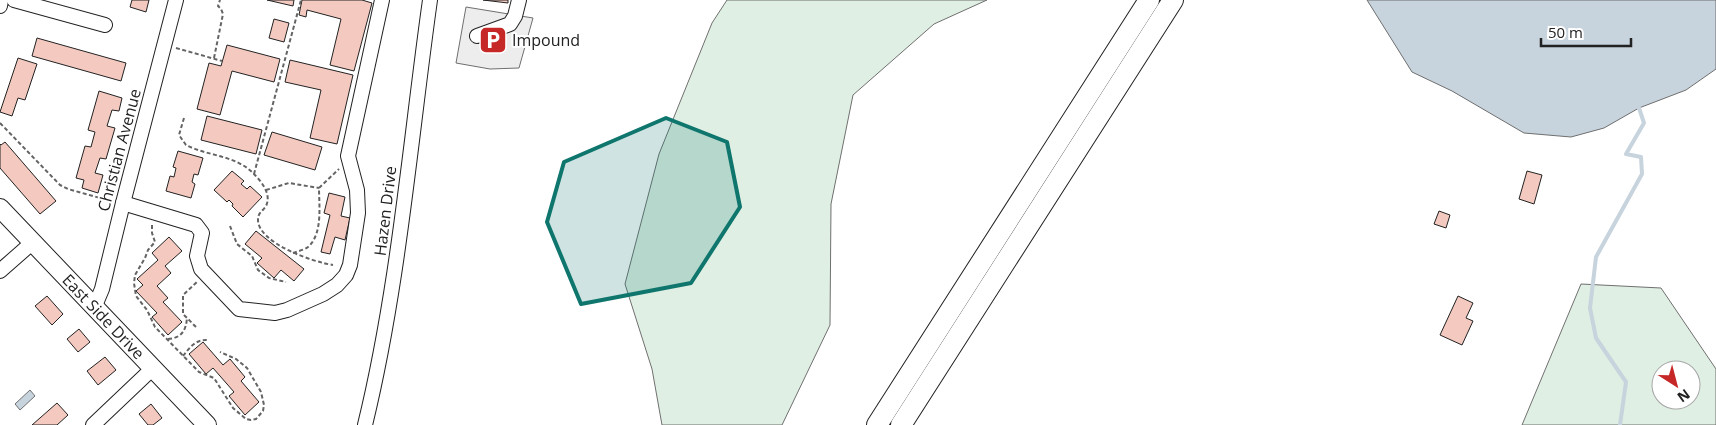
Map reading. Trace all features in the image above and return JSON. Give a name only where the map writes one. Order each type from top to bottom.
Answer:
[{"type":"highway","points":[[877,425],[1149,0]]},
{"type":"highway","points":[[901,425],[1173,0]]},
{"type":"main road","name":"East Side Drive","points":[[0,208],[206,425]]},
{"type":"street","points":[[0,6],[1,0]]},
{"type":"street","points":[[14,0],[105,25]]},
{"type":"street","name":"Christian Avenue","points":[[94,308],[102,289],[117,202],[176,0]]},
{"type":"street","points":[[117,202],[196,225],[202,233],[197,256],[201,269],[239,309],[274,313],[300,305],[337,285],[346,275],[350,265],[358,213],[357,190],[348,156],[382,0]]},
{"type":"street","name":"Hazen Drive","points":[[365,425],[386,326],[398,256],[430,0]]},
{"type":"street","points":[[477,36],[510,24],[515,16],[520,0]]},
{"type":"street","points":[[0,271],[33,242]]},
{"type":"street","points":[[93,425],[152,369]]},
{"type":"path","points":[[214,58],[223,14],[218,6],[220,0]]},
{"type":"path","points":[[254,174],[300,0]]},
{"type":"path","points":[[176,48],[222,61]]},
{"type":"path","points":[[184,118],[179,135],[186,145],[225,157],[244,166],[254,174],[266,190],[268,200],[266,206],[259,214],[258,224],[265,234],[278,244],[308,260],[332,265]]},
{"type":"path","points":[[0,123],[60,185],[68,189],[117,202]]},
{"type":"path","points":[[293,253],[307,248],[312,242],[318,224],[319,188],[348,160]]},
{"type":"path","points":[[266,190],[289,183],[319,188]]},
{"type":"path","points":[[230,226],[237,244],[252,256],[258,270],[269,278],[286,282]]},
{"type":"path","points":[[151,229],[155,242],[137,269],[134,283],[134,290],[139,301],[148,310],[155,327],[183,356],[199,372],[214,378],[229,403],[240,416],[251,420],[256,419],[263,411],[264,405],[264,398],[256,383],[247,368],[220,352]]},
{"type":"path","points":[[192,288],[183,295],[183,314],[196,327]]},
{"type":"path","points":[[168,339],[177,338],[181,334],[186,326],[186,318]]},
{"type":"path","points":[[183,356],[194,344],[203,339],[208,340]]},
{"type":"highlighted area","points":[[666,118],[727,142],[740,207],[691,283],[581,304],[547,222],[564,162]]},
{"type":"green space","points":[[727,0],[987,0],[934,24],[853,95],[831,204],[830,325],[782,425],[662,425],[652,369],[625,284],[659,154],[712,23]]},
{"type":"green space","points":[[1581,284],[1661,288],[1716,369],[1716,425],[1522,425]]},
{"type":"shaded area","points":[[1367,0],[1716,0],[1716,69],[1686,90],[1639,108],[1604,128],[1571,137],[1524,133],[1452,91],[1412,72]]},
{"type":"shaded area","name":"Impound","points":[[466,7],[533,18],[519,68],[490,69],[456,63]]},
{"type":"shaded area","points":[[30,390],[35,396],[20,410],[15,404]]},
{"type":"building","points":[[132,0],[149,0],[146,12],[130,7]]},
{"type":"building","points":[[267,0],[294,0],[293,6]]},
{"type":"building","points":[[302,0],[362,0],[372,3],[354,71],[330,65],[341,19],[307,10],[306,17],[299,15]]},
{"type":"building","points":[[483,0],[508,0],[508,3]]},
{"type":"building","points":[[274,19],[289,23],[284,42],[269,38]]},
{"type":"building","points":[[37,38],[126,63],[121,81],[32,56]]},
{"type":"building","points":[[227,45],[280,59],[274,82],[232,71],[220,115],[197,109],[209,63],[221,66]]},
{"type":"building","points":[[18,58],[37,64],[25,100],[18,98],[12,116],[0,112]]},
{"type":"building","points":[[290,60],[353,75],[337,144],[310,138],[321,90],[285,82]]},
{"type":"building","points":[[99,91],[122,98],[119,111],[112,110],[107,126],[115,128],[106,159],[100,158],[95,173],[103,175],[98,193],[82,188],[84,180],[76,178],[85,146],[91,147],[95,132],[88,130]]},
{"type":"building","points":[[207,116],[262,130],[256,154],[201,140]]},
{"type":"building","points":[[272,132],[322,147],[315,170],[264,155]]},
{"type":"building","points":[[5,142],[56,201],[40,214],[0,168],[0,144]]},
{"type":"building","points":[[178,151],[203,158],[198,175],[194,174],[192,182],[195,184],[191,198],[166,191],[170,176],[174,177],[176,168],[173,167]]},
{"type":"building","points":[[232,171],[244,181],[241,184],[247,189],[250,186],[262,197],[243,217],[229,200],[227,202],[214,190]]},
{"type":"building","points":[[1527,171],[1542,175],[1534,204],[1519,199]]},
{"type":"building","points":[[329,193],[345,197],[341,216],[350,218],[345,240],[335,237],[330,254],[321,252],[330,215],[324,213]]},
{"type":"building","points":[[1439,211],[1450,215],[1446,228],[1434,224]]},
{"type":"building","points":[[256,231],[304,269],[294,281],[281,270],[274,278],[257,263],[262,258],[245,244]]},
{"type":"building","points":[[169,237],[182,251],[165,266],[171,273],[157,286],[168,298],[163,302],[182,322],[168,335],[152,317],[157,313],[136,291],[143,285],[137,279],[158,260],[152,253]]},
{"type":"building","points":[[47,296],[63,314],[52,325],[35,306]]},
{"type":"building","points":[[1458,296],[1473,303],[1466,318],[1473,321],[1462,345],[1440,335]]},
{"type":"building","points":[[79,329],[90,342],[78,352],[67,339]]},
{"type":"building","points":[[203,342],[223,365],[230,359],[245,377],[241,381],[259,402],[245,415],[229,396],[234,392],[213,368],[206,374],[189,354]]},
{"type":"building","points":[[105,357],[116,370],[98,385],[87,371]]},
{"type":"building","points":[[57,403],[68,415],[57,425],[32,425]]},
{"type":"building","points":[[151,404],[162,418],[153,425],[148,425],[139,414]]},
{"type":"waterway","points":[[1620,425],[1626,382],[1596,338],[1590,308],[1596,257],[1642,174],[1641,157],[1626,154],[1644,123],[1639,108]]},
{"type":"place","name":"Impound","points":[[493,40]]}]
